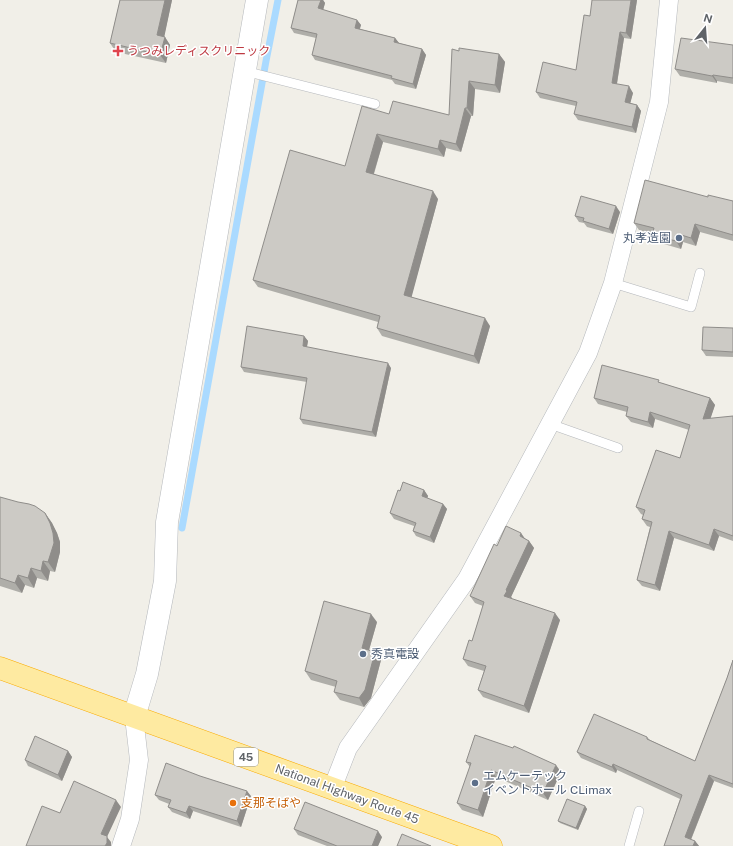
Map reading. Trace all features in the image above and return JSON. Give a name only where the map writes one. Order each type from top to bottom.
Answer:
[{"type":"highway","name":"National Highway Route 45","points":[[0,668],[332,789],[463,841],[491,846]]},
{"type":"street","points":[[121,846],[130,819],[139,760],[134,717],[147,674],[165,581],[167,522],[257,0]]},
{"type":"street","points":[[332,789],[348,748],[467,578],[588,353],[613,283],[659,102],[669,0]]},
{"type":"lane","points":[[245,71],[375,104]]},
{"type":"lane","points":[[613,283],[691,307],[700,273]]},
{"type":"lane","points":[[550,424],[618,448]]},
{"type":"lane","points":[[629,846],[639,810]]},
{"type":"building","points":[[120,0],[165,0],[157,35],[165,37],[160,55],[110,43]]},
{"type":"building","points":[[298,0],[321,0],[318,8],[357,20],[355,28],[395,38],[394,42],[422,49],[413,84],[391,78],[392,76],[312,55],[317,34],[291,28]]},
{"type":"building","points":[[592,0],[631,0],[626,33],[620,32],[612,83],[629,86],[625,102],[637,105],[632,127],[574,114],[577,102],[536,92],[543,62],[576,70],[584,15],[590,16]]},
{"type":"building","points":[[681,38],[733,45],[733,78],[712,76],[675,69]]},
{"type":"building","points":[[459,48],[499,54],[495,85],[469,81],[467,108],[465,108],[456,144],[440,140],[438,149],[377,134],[366,172],[433,191],[404,295],[485,318],[474,356],[377,328],[380,316],[253,280],[290,150],[345,166],[362,106],[389,114],[393,101],[449,115],[452,49],[459,51]]},
{"type":"building","points":[[645,180],[708,197],[708,195],[733,201],[733,235],[695,224],[691,238],[678,234],[676,241],[652,235],[654,228],[634,223]]},
{"type":"building","points":[[581,196],[616,206],[609,229],[583,221],[584,218],[575,216]]},
{"type":"building","points":[[247,326],[304,336],[303,346],[388,363],[372,432],[300,419],[307,378],[241,367]]},
{"type":"building","points":[[703,327],[733,328],[733,352],[702,350]]},
{"type":"building","points":[[602,365],[659,380],[658,382],[710,398],[703,419],[733,416],[733,536],[714,529],[709,545],[669,531],[655,585],[637,580],[652,522],[642,519],[645,510],[636,507],[656,450],[680,458],[690,425],[650,412],[648,422],[626,416],[628,407],[594,398]]},
{"type":"building","points":[[403,482],[424,490],[422,496],[443,504],[430,537],[413,531],[416,523],[390,513],[398,490],[400,491]]},
{"type":"building","points":[[0,497],[35,506],[45,513],[53,533],[54,543],[48,562],[43,561],[41,571],[31,568],[28,578],[18,575],[15,583],[0,578]]},
{"type":"building","points":[[506,526],[521,533],[520,536],[529,541],[504,596],[555,613],[524,706],[478,690],[486,666],[463,659],[469,640],[472,641],[484,602],[470,596],[494,544],[497,546]]},
{"type":"building","points":[[324,601],[371,614],[362,648],[375,652],[365,690],[359,698],[334,692],[337,681],[305,671]]},
{"type":"building","points":[[733,660],[733,784],[709,775],[685,837],[695,841],[693,846],[664,846],[682,795],[613,764],[612,767],[577,752],[594,714],[647,737],[647,739],[695,761]]},
{"type":"building","points":[[475,735],[513,748],[514,746],[556,765],[543,793],[491,770],[478,810],[457,803],[471,763],[466,762]]},
{"type":"building","points":[[35,736],[68,751],[58,775],[25,760]]},
{"type":"building","points":[[166,763],[247,791],[237,821],[189,806],[186,813],[168,807],[171,800],[155,795]]},
{"type":"building","points":[[74,781],[116,800],[101,834],[107,836],[107,843],[105,846],[26,846],[42,806],[60,813]]},
{"type":"building","points":[[567,799],[585,806],[576,828],[558,821]]},
{"type":"building","points":[[305,802],[378,831],[372,846],[337,846],[294,829]]},
{"type":"building","points":[[402,834],[431,846],[397,846]]},
{"type":"waterway","points":[[182,528],[278,0]]},
{"type":"place","name":"うつみレディスクリニック","points":[[118,51]]},
{"type":"place","name":"丸孝造園","points":[[679,238]]},
{"type":"place","name":"秀真電設","points":[[363,654]]},
{"type":"place","name":"エムケーテック イベントホール CLimax","points":[[475,783]]},
{"type":"place","name":"支那そばや","points":[[233,803]]}]
